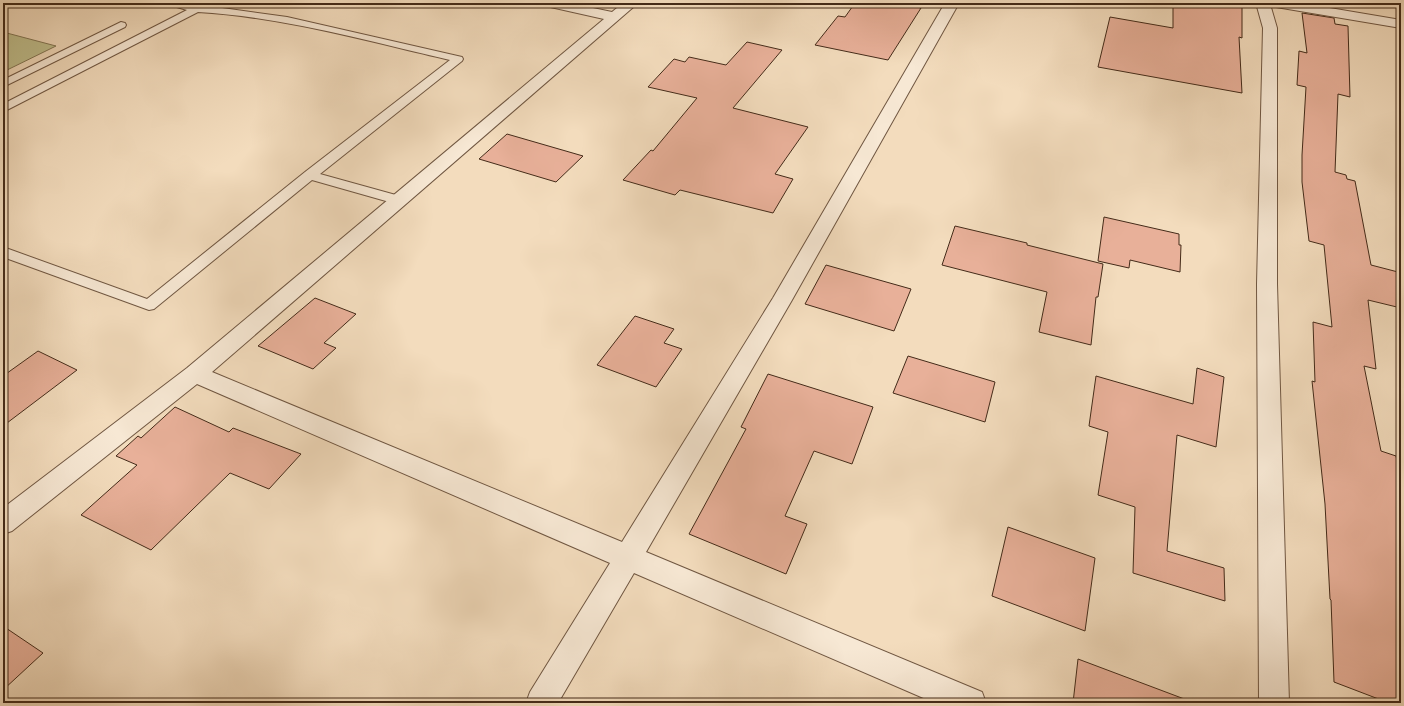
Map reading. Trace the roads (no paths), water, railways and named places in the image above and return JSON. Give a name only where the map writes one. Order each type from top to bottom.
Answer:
[{"type":"street","points":[[551,3],[615,17]]},
{"type":"street","points":[[3,523],[195,374],[631,3]]},
{"type":"street","points":[[541,703],[782,300],[952,3]]},
{"type":"street","points":[[1263,3],[1270,28],[1267,284],[1274,703]]},
{"type":"street","points":[[1276,3],[1401,24]]},
{"type":"street","points":[[195,374],[971,703]]},
{"type":"lane","points":[[3,252],[149,305],[310,175],[458,59],[287,20],[215,10],[196,9],[173,3]]},
{"type":"lane","points":[[3,109],[196,9]]},
{"type":"lane","points":[[3,84],[120,25]]},
{"type":"lane","points":[[310,175],[398,200]]}]
